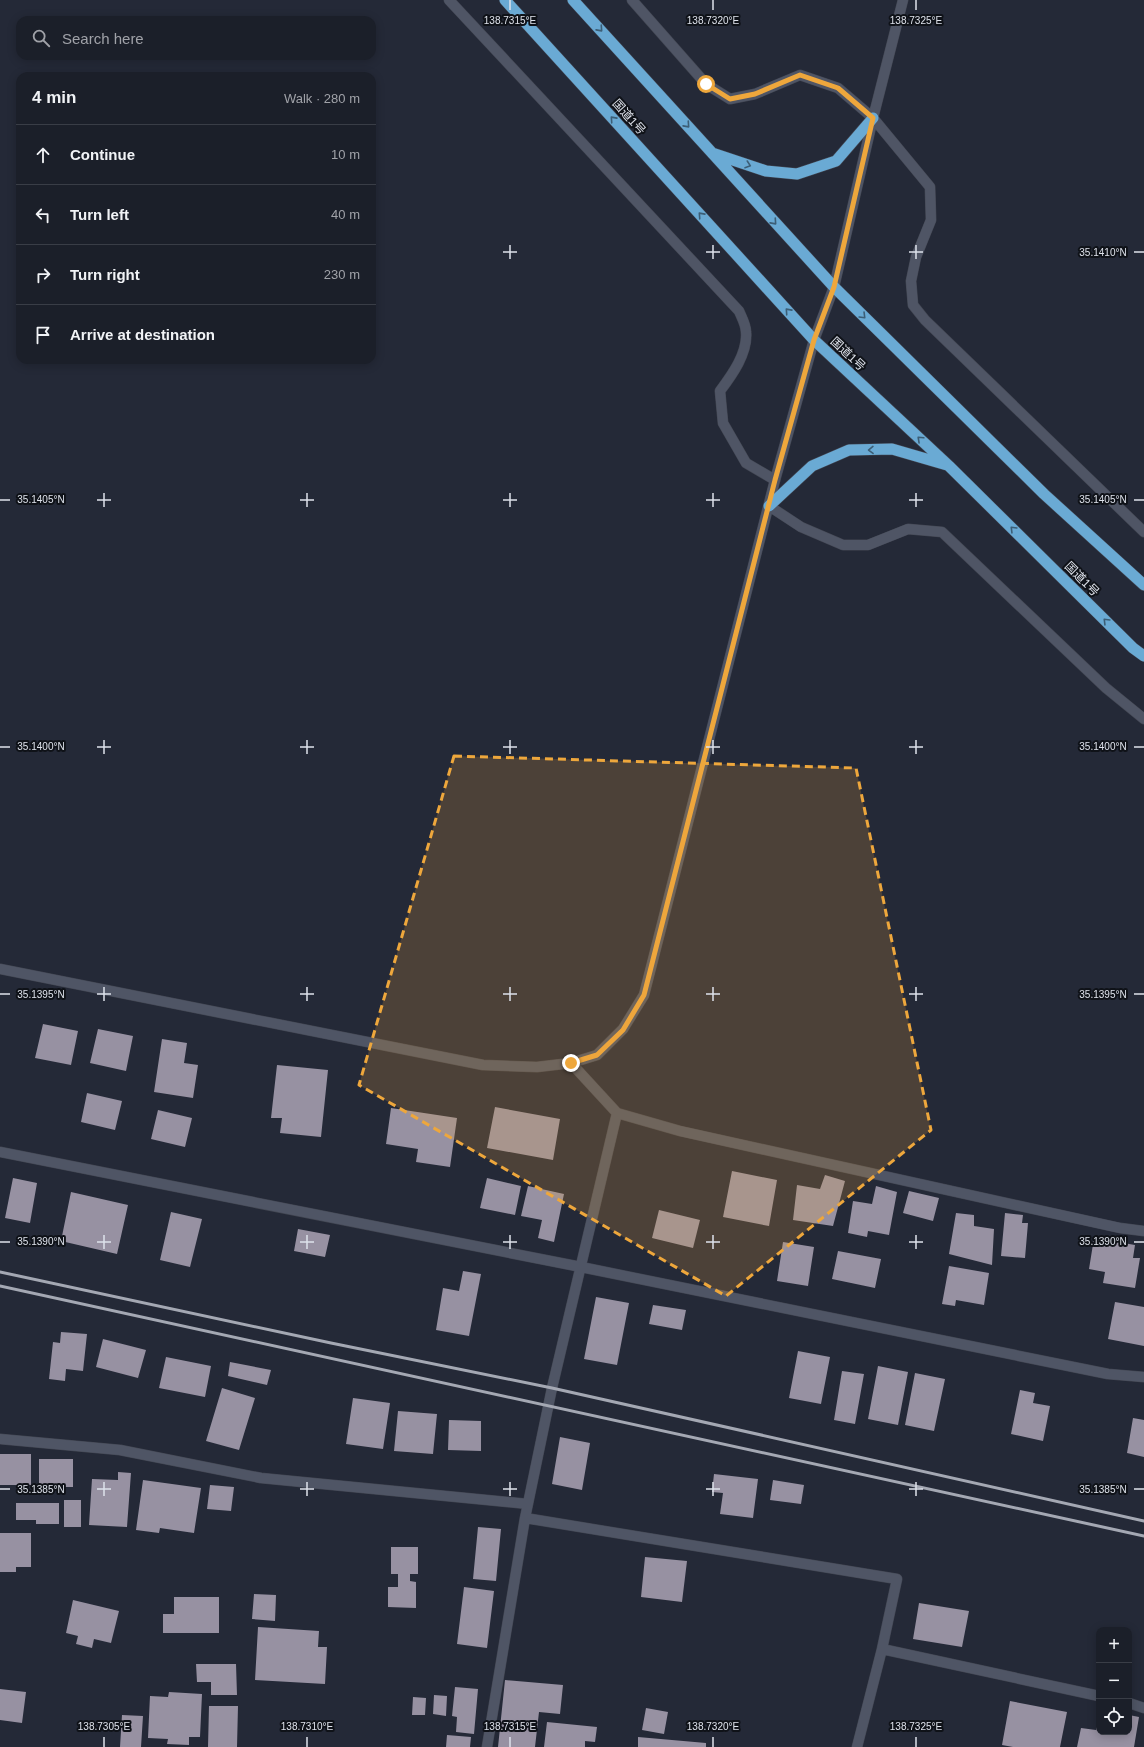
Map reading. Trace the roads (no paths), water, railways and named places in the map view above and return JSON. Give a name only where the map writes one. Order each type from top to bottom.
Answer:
[{"type":"highway","name":"国道1号","points":[[505,0],[814,340],[949,466],[1133,648],[1144,656]]},
{"type":"highway","points":[[574,0],[834,287],[1044,494],[1144,585]]},
{"type":"highway","points":[[711,152],[766,171],[797,174],[836,161],[873,118]]},
{"type":"highway","points":[[768,506],[812,466],[849,450],[892,449],[949,466]]},
{"type":"street","points":[[449,0],[739,311],[746,330],[746,345],[732,374],[720,391],[723,423],[746,463],[775,480]]},
{"type":"street","points":[[632,0],[706,84],[730,99],[755,94],[800,75],[838,88],[873,118],[930,187],[932,220],[916,257],[911,281],[913,305],[925,320],[1144,532]]},
{"type":"street","points":[[0,969],[483,1065],[537,1067],[571,1063],[597,1055],[623,1030],[644,995],[768,506],[814,340],[834,287],[873,118],[903,0]]},
{"type":"street","points":[[768,506],[801,527],[843,545],[868,545],[908,529],[942,532],[1106,688],[1144,719]]},
{"type":"street","points":[[571,1063],[617,1113],[680,1131],[1120,1228],[1144,1231]]},
{"type":"street","points":[[487,1747],[525,1518],[552,1388],[617,1113]]},
{"type":"street","points":[[0,1152],[581,1267],[1108,1374],[1144,1377]]},
{"type":"street","points":[[0,1439],[120,1450],[261,1478],[528,1504]]},
{"type":"street","points":[[525,1518],[896,1579],[882,1649],[858,1747]]},
{"type":"street","points":[[882,1649],[1096,1695]]},
{"type":"street","points":[[1132,1704],[1144,1708]]},
{"type":"railway","points":[[0,1272],[331,1343],[552,1388],[1144,1521]]},
{"type":"railway","points":[[0,1286],[1144,1536]]}]
